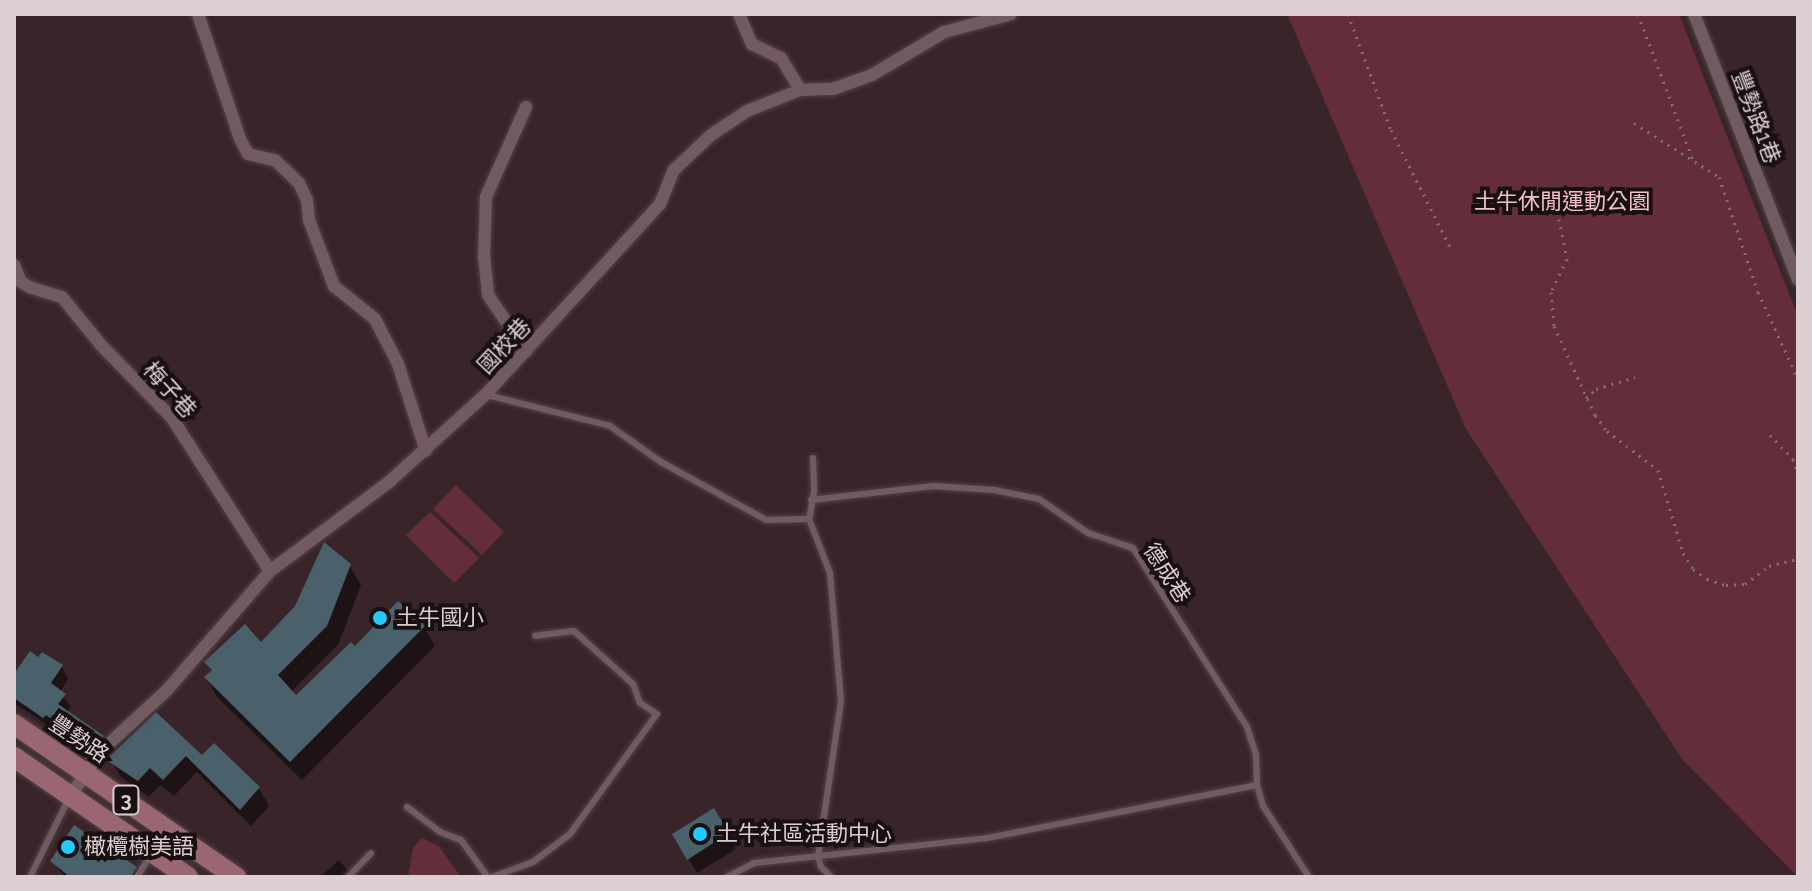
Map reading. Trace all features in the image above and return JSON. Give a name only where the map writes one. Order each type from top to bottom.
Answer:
[{"type":"main road","name":"豐勢路","points":[[14,724],[236,877]]},
{"type":"main road","name":"3","points":[[14,757],[188,877]]},
{"type":"street","points":[[198,14],[240,139],[248,154],[275,160],[299,183],[307,200],[309,220],[334,286],[375,319],[398,364],[426,451]]},
{"type":"street","points":[[739,14],[752,44],[781,58],[800,90]]},
{"type":"street","name":"豐勢路1巷","points":[[1694,14],[1798,279]]},
{"type":"street","name":"國校巷","points":[[71,795],[101,751],[167,690],[270,571],[426,451],[486,394],[660,204],[674,170],[711,135],[747,111],[800,90],[833,89],[872,75],[944,32],[1003,15]]},
{"type":"street","points":[[526,107],[486,197],[484,256],[488,295],[526,351]]},
{"type":"street","name":"梅子巷","points":[[14,265],[21,282],[62,297],[101,345],[172,418],[203,461],[270,571]]},
{"type":"lane","points":[[486,394],[610,426],[661,462],[766,520],[809,519]]},
{"type":"lane","points":[[813,458],[809,519],[830,573],[841,701],[818,856],[821,867],[831,877]]},
{"type":"lane","name":"德成巷","points":[[811,500],[933,486],[994,490],[1039,499],[1088,533],[1133,548],[1247,727],[1256,755],[1257,785],[1263,806],[1309,877]]},
{"type":"lane","points":[[407,807],[440,832],[461,840],[490,877],[533,862],[570,834],[657,714],[640,703],[633,684],[574,631],[535,636]]},
{"type":"lane","points":[[727,877],[754,863],[987,838],[1257,785]]},
{"type":"lane","points":[[30,877],[71,795]]},
{"type":"lane","points":[[137,877],[153,852]]},
{"type":"lane","points":[[348,877],[371,853]]},
{"type":"path","points":[[1348,14],[1391,130],[1451,249]]},
{"type":"path","points":[[1638,14],[1693,161]]},
{"type":"path","points":[[1634,123],[1719,177],[1758,292],[1798,379]]},
{"type":"path","points":[[1559,219],[1567,259],[1551,292],[1551,312],[1586,398],[1607,431],[1658,470],[1683,553],[1693,569],[1707,579],[1726,585],[1745,584],[1769,566],[1798,559]]},
{"type":"path","points":[[1586,398],[1596,389],[1635,377]]},
{"type":"path","points":[[1770,435],[1793,459],[1798,473]]},
{"type":"green space","name":"土牛休閒運動公園","points":[[1287,14],[1679,14],[1798,316],[1798,877],[1682,759],[1466,429]]},
{"type":"green space","points":[[456,485],[504,532],[482,555],[433,509]]},
{"type":"green space","points":[[430,512],[479,558],[454,583],[406,535]]},
{"type":"green space","points":[[422,838],[439,846],[461,877],[408,877],[413,848]]},
{"type":"building","points":[[324,542],[351,564],[327,626],[278,675],[296,695],[351,642],[355,646],[398,601],[425,626],[290,762],[204,677],[212,670],[204,662],[245,624],[261,642],[295,606]]},
{"type":"building","points":[[30,651],[38,657],[42,652],[63,665],[51,683],[66,694],[58,704],[104,736],[92,748],[46,715],[43,718],[14,698],[14,674]]},
{"type":"building","points":[[156,712],[202,755],[214,743],[260,787],[240,810],[186,756],[163,780],[150,768],[138,781],[106,760]]},
{"type":"building","name":"土牛社區活動中心","points":[[714,808],[729,833],[687,860],[672,834]]},
{"type":"building","points":[[74,825],[137,867],[131,877],[70,877],[50,861]]},
{"type":"place","name":"土牛國小","points":[[380,618]]},
{"type":"place","name":"土牛社區活動中心","points":[[700,834]]},
{"type":"place","name":"橄欖樹美語","points":[[68,847]]}]
